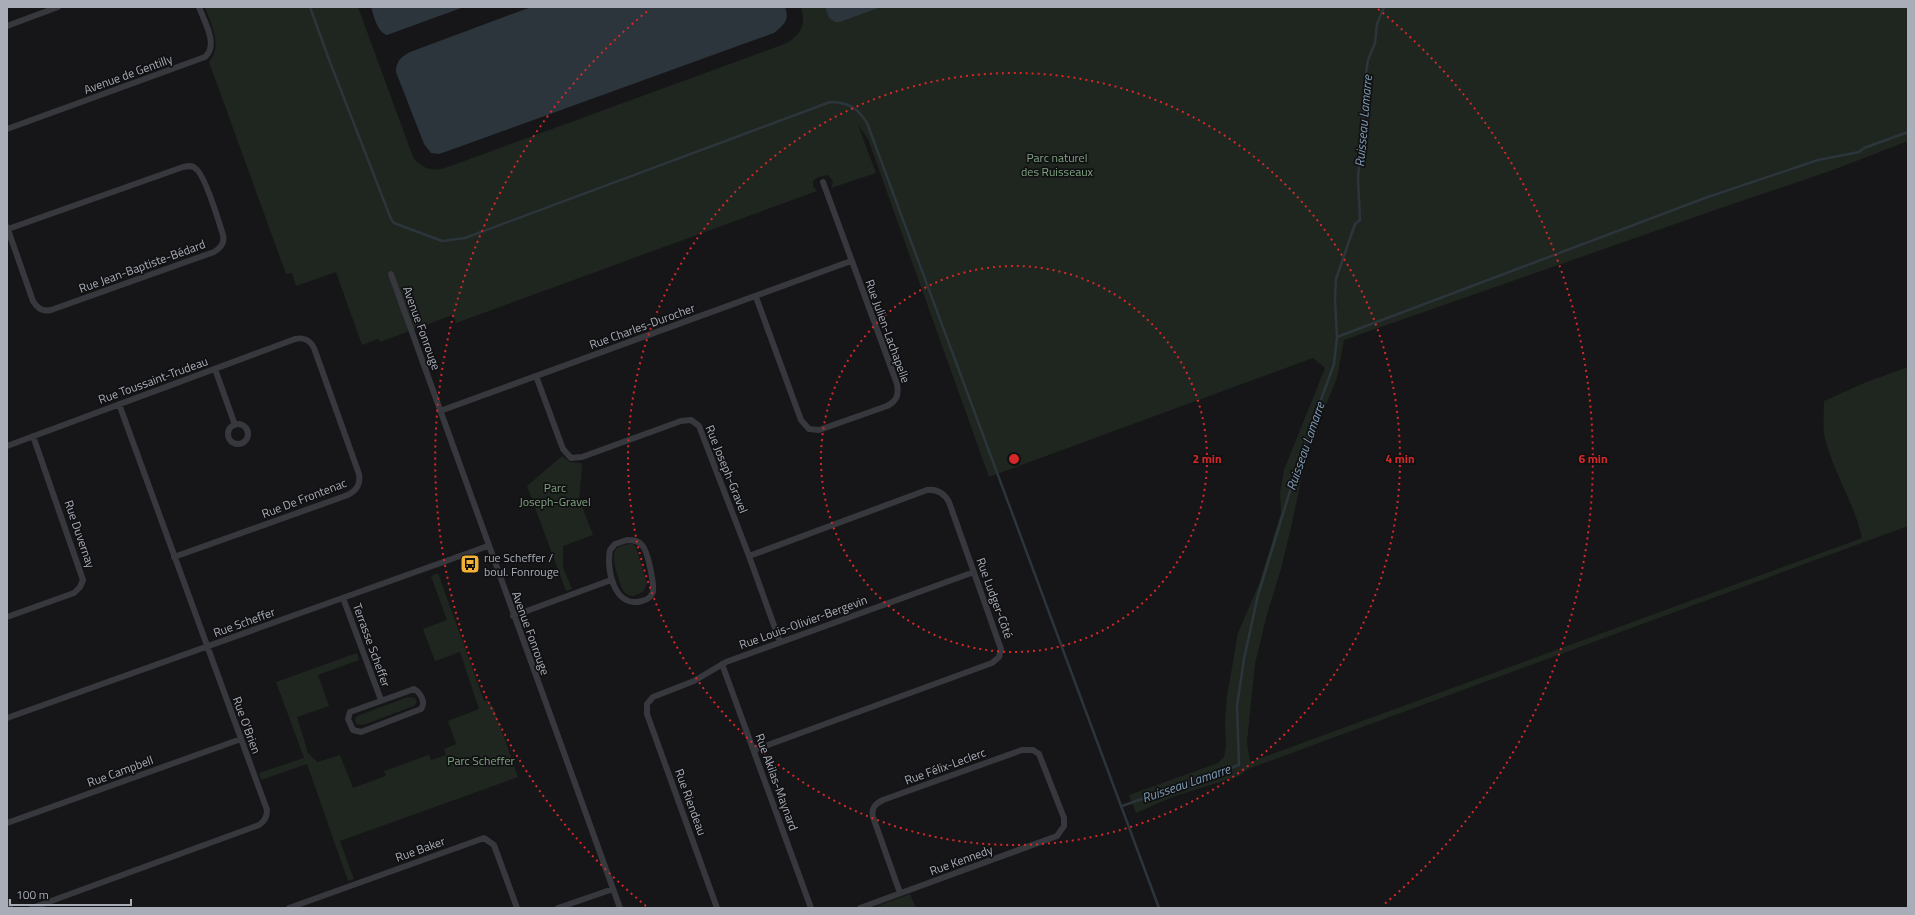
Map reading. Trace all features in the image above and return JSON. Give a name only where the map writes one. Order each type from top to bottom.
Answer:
[{"type":"street","points":[[7,26],[58,7]]},
{"type":"street","name":"Avenue de Gentilly","points":[[7,129],[205,58],[210,50],[211,43],[199,7]]},
{"type":"street","name":"Rue Jean-Baptiste-Bédard","points":[[183,166],[190,166],[196,168],[203,178],[224,241],[214,252],[48,311],[41,310],[33,301],[7,228],[183,166]]},
{"type":"street","name":"Rue Julien-Lachapelle","points":[[756,297],[799,416],[806,428],[813,431],[819,430],[887,406],[896,399],[898,388],[823,182]]},
{"type":"street","name":"Rue Charles-Durocher","points":[[440,411],[852,261]]},
{"type":"street","name":"Avenue Fonrouge","points":[[390,274],[620,908]]},
{"type":"street","name":"Rue Toussaint-Trudeau","points":[[7,446],[294,339],[307,340]]},
{"type":"street","name":"Rue De Frontenac","points":[[174,557],[345,496],[357,488],[360,482],[359,474],[314,348],[307,340]]},
{"type":"street","points":[[215,369],[235,425]]},
{"type":"street","name":"Rue Joseph-Gravel","points":[[536,376],[563,449],[571,458],[582,458],[681,421],[691,420],[697,424],[704,434],[780,642]]},
{"type":"street","name":"Rue O'Brien","points":[[32,908],[261,824],[266,817],[266,810],[206,647],[120,404]]},
{"type":"street","name":"Rue Duvernay","points":[[7,617],[74,593],[80,587],[83,580],[33,436]]},
{"type":"street","name":"Rue Ludger-Côté","points":[[749,556],[927,490],[936,490],[944,494],[947,499],[1000,642],[1000,652],[994,662],[754,750]]},
{"type":"street","points":[[627,540],[634,540],[641,544],[646,553],[654,585],[653,595],[641,602],[628,601],[620,594],[611,580],[609,557],[612,547],[627,540]]},
{"type":"street","name":"Rue Scheffer","points":[[7,718],[488,546]]},
{"type":"street","name":"Rue Louis-Olivier-Bergevin","points":[[647,704],[654,697],[694,681],[722,664],[974,572]]},
{"type":"street","points":[[513,616],[611,580]]},
{"type":"street","name":"Terrasse Scheffer","points":[[343,598],[381,700]]},
{"type":"street","name":"Rue Akilas-Maynard","points":[[722,664],[811,908]]},
{"type":"street","name":"Terrasse Scheffer","points":[[414,689],[420,695],[423,705],[421,709],[414,713],[361,732],[353,730],[348,719],[348,713],[381,700],[414,689]]},
{"type":"street","name":"Rue Riendeau","points":[[647,704],[646,712],[717,908]]},
{"type":"street","name":"Rue Campbell","points":[[7,823],[240,739]]},
{"type":"street","name":"Rue Félix-Leclerc","points":[[900,893],[873,817],[874,807],[883,800],[1022,750],[1029,749],[1036,752],[1041,757],[1063,814],[1064,826]]},
{"type":"street","name":"Rue Kennedy","points":[[860,908],[1054,838],[1061,832],[1064,826]]},
{"type":"street","name":"Rue Baker","points":[[289,908],[484,838],[494,845],[517,908]]},
{"type":"street","points":[[558,908],[613,888]]},
{"type":"street","points":[[7,902],[10,908]]},
{"type":"green space","name":"Parc naturel des Ruisseaux","points":[[205,7],[358,7],[413,157],[425,168],[442,169],[787,43],[796,36],[802,28],[803,19],[801,7],[1908,7],[1908,141],[1833,170],[1344,340],[1337,378],[1307,451],[1281,569],[1266,618],[1255,664],[1247,742],[1250,762],[1862,538],[1855,514],[1834,466],[1826,442],[1824,427],[1824,401],[1864,383],[1908,367],[1908,526],[1248,769],[1239,776],[1175,796],[1136,813],[1129,795],[1218,763],[1224,757],[1226,747],[1225,723],[1227,696],[1238,633],[1259,584],[1281,513],[1280,493],[1284,470],[1325,368],[1313,358],[989,477],[868,139],[858,125],[876,173],[831,188],[833,181],[828,175],[818,177],[813,181],[813,186],[817,191],[456,323],[453,315],[380,342],[378,339],[362,345],[336,272],[296,286],[292,273],[286,274],[209,62],[215,49],[215,42],[213,28]]},
{"type":"green space","name":"Parc Joseph-Gravel","points":[[562,456],[570,462],[581,463],[582,468],[579,499],[593,535],[563,546],[563,567],[572,589],[566,591],[527,486]]},
{"type":"green space","points":[[633,544],[636,547],[647,584],[643,592],[630,596],[625,593],[621,585],[614,561],[614,553],[619,547]]},
{"type":"green space","name":"Parc Scheffer","points":[[438,573],[484,701],[487,700],[494,709],[518,777],[340,841],[354,879],[348,881],[307,764],[261,780],[259,773],[304,758],[276,682],[357,653],[359,660],[318,675],[329,706],[297,717],[308,753],[317,762],[340,755],[353,788],[386,776],[384,771],[429,755],[431,760],[446,755],[444,749],[456,744],[448,721],[479,709],[460,652],[435,661],[423,629],[447,620],[431,576]]},
{"type":"green space","points":[[408,697],[415,698],[417,702],[414,706],[363,725],[356,724],[355,718],[359,715]]},
{"type":"green space","points":[[910,894],[916,908],[872,908]]},
{"type":"shaded area","points":[[371,7],[464,7],[387,35],[378,27]]},
{"type":"shaded area","points":[[531,7],[785,7],[787,15],[783,25],[774,33],[445,152],[439,154],[431,153],[424,144],[396,72],[397,65],[400,60],[410,52]]},
{"type":"shaded area","points":[[825,7],[881,7],[840,22],[835,22],[829,18]]},
{"type":"waterway","points":[[310,7],[391,219],[394,223],[442,241],[465,238],[830,102],[842,103],[852,107],[860,113],[867,123],[1159,908]]},
{"type":"waterway","name":"Ruisseau Lamarre","points":[[1122,806],[1239,765],[1237,706],[1244,659],[1258,595],[1301,455],[1334,364],[1337,337],[1335,299],[1336,279],[1355,224],[1360,220],[1358,178],[1365,96],[1364,86],[1368,60],[1375,43],[1377,24],[1384,7]]},
{"type":"waterway","points":[[1337,337],[1705,198],[1818,160],[1859,152],[1864,148],[1908,132]]},
{"type":"place","name":"rue Scheffer / boul. Fonrouge","points":[[470,564]]}]
